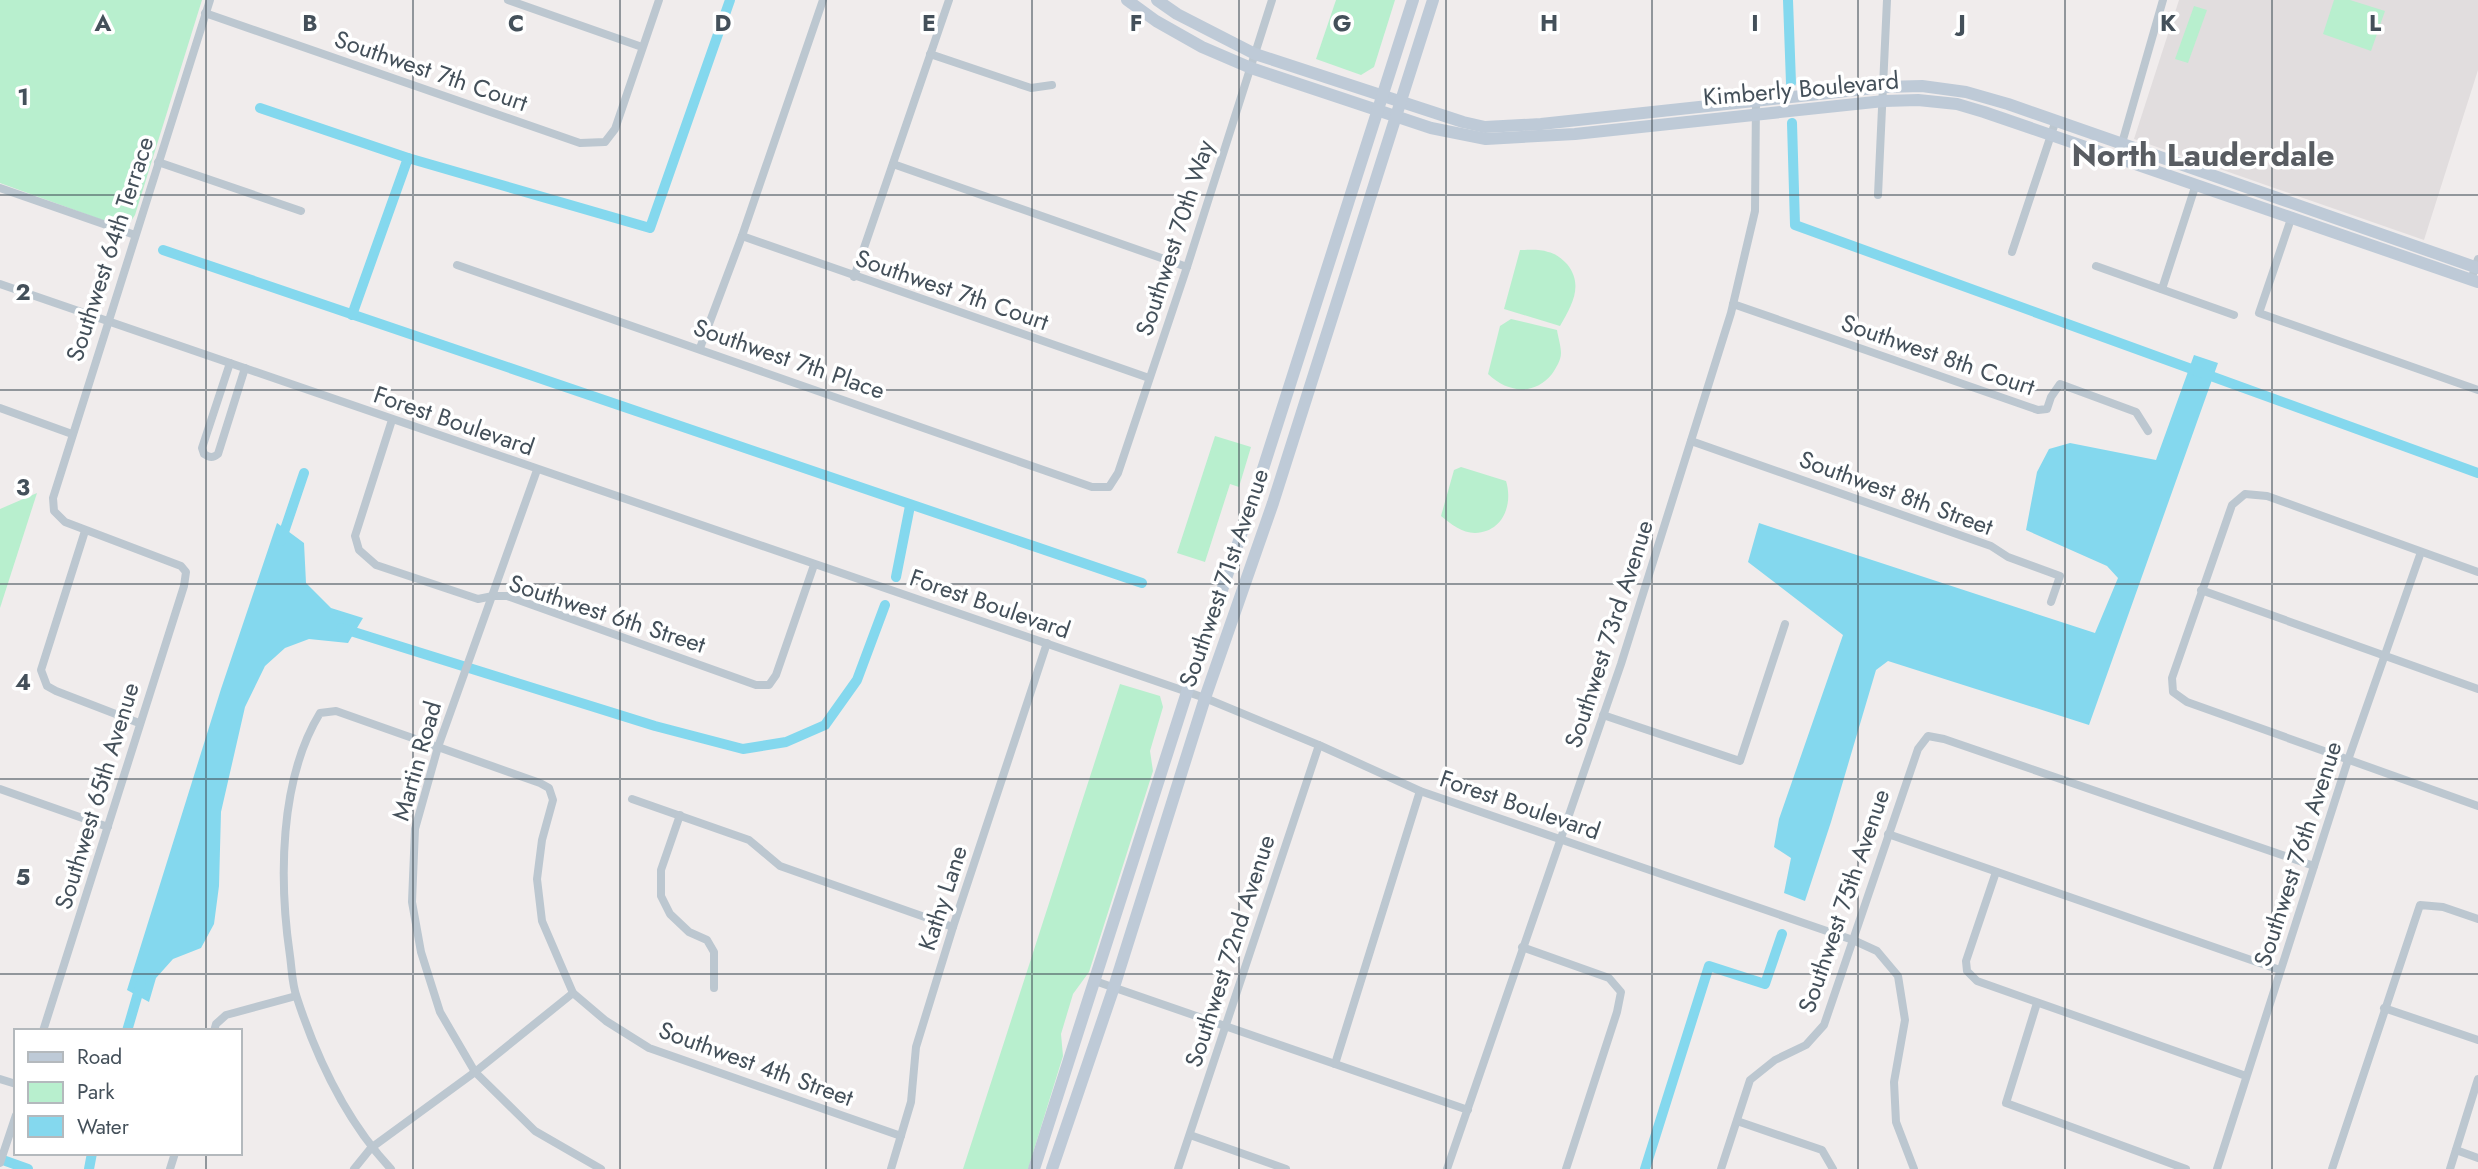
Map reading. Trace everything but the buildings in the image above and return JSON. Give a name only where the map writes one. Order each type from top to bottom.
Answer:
[{"type":"street","name":"Southwest 64th Terrace","points":[[85,531],[65,522],[54,511],[53,498],[210,0]]},
{"type":"street","points":[[508,0],[642,47],[659,0]]},
{"type":"street","points":[[699,348],[742,236],[822,0]]},
{"type":"street","points":[[854,277],[949,0]]},
{"type":"street","name":"Kimberly Boulevard","points":[[1157,0],[1177,14],[1255,54],[1485,127],[1884,100],[1957,104],[2052,134],[2335,233],[2476,271]]},
{"type":"street","name":"Southwest 70th Way","points":[[1109,486],[1118,473],[1272,0]]},
{"type":"street","name":"Southwest 71st Avenue","points":[[1034,1169],[1413,0]]},
{"type":"street","name":"Southwest 71st Avenue","points":[[1052,1169],[1114,987],[1205,698],[1273,503],[1433,0]]},
{"type":"street","points":[[1878,195],[1887,0]]},
{"type":"street","points":[[2118,157],[2163,0]]},
{"type":"street","name":"Kimberly Boulevard","points":[[1134,2],[1202,47],[1251,68],[1431,128],[1486,139],[1564,135],[1884,87],[1922,86],[1966,92],[2123,142],[2408,243],[2476,271]]},
{"type":"street","name":"Southwest 7th Court","points":[[205,13],[580,143],[605,142],[615,129],[642,47]]},
{"type":"street","points":[[930,54],[1031,88],[1052,85]]},
{"type":"street","name":"Southwest 73rd Avenue","points":[[1447,1169],[1603,716],[1733,304],[1755,211],[1756,107]]},
{"type":"street","points":[[2012,252],[2056,120]]},
{"type":"street","points":[[158,162],[301,211]]},
{"type":"street","points":[[893,164],[1187,267]]},
{"type":"street","points":[[2162,289],[2196,184]]},
{"type":"street","points":[[0,188],[135,235]]},
{"type":"street","points":[[2296,204],[2259,313],[2478,390]]},
{"type":"street","points":[[2335,233],[2348,232],[2392,247],[2408,243]]},
{"type":"street","name":"Southwest 7th Court","points":[[742,236],[1149,378]]},
{"type":"street","name":"Southwest 7th Place","points":[[457,265],[1092,486],[1109,486]]},
{"type":"street","points":[[2096,266],[2234,315]]},
{"type":"street","name":"Forest Boulevard","points":[[0,284],[1205,698],[1420,791],[1853,940],[1877,951],[1898,976],[1905,1020],[1894,1082],[1896,1122],[1914,1169]]},
{"type":"street","name":"Southwest 8th Court","points":[[1733,304],[2038,410],[2047,409],[2060,384],[2136,411],[2148,430]]},
{"type":"street","points":[[230,363],[202,448],[208,458],[218,454],[245,368]]},
{"type":"street","points":[[0,408],[72,434]]},
{"type":"street","name":"Southwest 6th Street","points":[[392,420],[355,536],[359,550],[376,565],[478,600],[507,596],[757,685],[769,685],[776,675],[814,565]]},
{"type":"street","name":"Southwest 8th Street","points":[[1691,442],[1991,546],[2008,557],[2060,576],[2051,602]]},
{"type":"street","name":"Martin Road","points":[[537,470],[438,747],[415,829],[412,902],[421,952],[440,1012],[475,1072],[535,1131],[601,1169]]},
{"type":"street","points":[[2478,572],[2267,496],[2245,494],[2232,505],[2172,678],[2173,692],[2187,702],[2478,806]]},
{"type":"street","points":[[85,531],[41,670],[47,685],[56,691],[139,723]]},
{"type":"street","name":"Southwest 65th Avenue","points":[[44,1029],[184,586],[186,572],[181,566],[85,531]]},
{"type":"street","name":"Southwest 76th Avenue","points":[[2217,1169],[2348,760],[2421,552]]},
{"type":"street","points":[[2201,590],[2478,690]]},
{"type":"street","points":[[1603,716],[1741,761],[1785,624]]},
{"type":"street","name":"Kathy Lane","points":[[891,1169],[911,1102],[916,1047],[1047,643]]},
{"type":"street","points":[[391,1169],[371,1148],[334,1089],[296,996],[285,919],[284,844],[291,790],[310,728],[320,713],[336,711],[438,747]]},
{"type":"street","name":"Southwest 75th Avenue","points":[[1721,1169],[1750,1080],[1775,1060],[1806,1045],[1824,1025],[1917,749],[1928,736],[1944,739],[2314,866]]},
{"type":"street","name":"Southwest 72nd Avenue","points":[[1178,1169],[1319,746]]},
{"type":"street","name":"Southwest 4th Street","points":[[438,747],[540,783],[549,789],[553,800],[542,840],[537,879],[542,921],[573,993],[606,1021],[649,1048],[901,1136]]},
{"type":"street","points":[[1335,1064],[1420,791]]},
{"type":"street","points":[[1,793],[107,827]]},
{"type":"street","points":[[632,799],[750,840],[780,866],[953,928]]},
{"type":"street","points":[[680,815],[661,870],[662,896],[670,914],[689,932],[707,940],[715,952],[714,988]]},
{"type":"street","points":[[1888,834],[2280,970]]},
{"type":"street","points":[[1996,872],[1966,961],[1967,971],[1977,981],[2246,1076]]},
{"type":"street","points":[[2332,1169],[2420,905],[2443,907],[2478,919]]},
{"type":"street","points":[[1522,947],[1609,978],[1621,992],[1617,1012],[1566,1169]]},
{"type":"street","points":[[1096,981],[1468,1110]]},
{"type":"street","points":[[354,1169],[371,1148],[475,1072],[573,993]]},
{"type":"street","points":[[215,1029],[226,1014],[296,996]]},
{"type":"street","points":[[2037,1003],[2006,1103],[2186,1169]]},
{"type":"street","points":[[2384,1007],[2478,1040]]},
{"type":"street","points":[[2449,1169],[2478,1079]]},
{"type":"street","points":[[1,1159],[14,1121]]},
{"type":"street","points":[[1737,1121],[1822,1150],[1833,1169]]},
{"type":"street","points":[[1190,1135],[1286,1169]]},
{"type":"street","points":[[2456,1150],[2478,1158]]},
{"type":"shaded area","points":[[2179,0],[2478,0],[2478,70],[2424,240],[2134,139]]},
{"type":"green space","points":[[0,0],[202,0],[135,215],[127,227],[0,183]]},
{"type":"green space","points":[[1336,0],[1395,0],[1374,67],[1361,75],[1316,59]]},
{"type":"green space","points":[[2334,0],[2350,0],[2385,11],[2371,51],[2323,34]]},
{"type":"green space","points":[[2194,6],[2207,10],[2188,63],[2175,59]]},
{"type":"green space","points":[[1520,250],[1542,250],[1558,256],[1572,272],[1575,280],[1574,295],[1560,326],[1504,309]]},
{"type":"green space","points":[[1511,319],[1557,330],[1561,353],[1558,364],[1545,381],[1529,389],[1512,388],[1488,374],[1500,326]]},
{"type":"green space","points":[[1215,436],[1251,447],[1239,487],[1230,484],[1205,562],[1177,553]]},
{"type":"green space","points":[[1461,467],[1506,481],[1507,507],[1493,528],[1475,533],[1466,531],[1441,516],[1454,470]]},
{"type":"green space","points":[[37,493],[0,608],[0,509]]},
{"type":"green space","points":[[1120,684],[1160,696],[1163,707],[1150,751],[1153,771],[1089,972],[1073,994],[1061,1034],[1063,1056],[1028,1169],[963,1169]]},
{"type":"water","points":[[2194,355],[2218,363],[2089,725],[1888,661],[1876,670],[1805,901],[1784,893],[1791,858],[1774,847],[1779,819],[1843,635],[1748,562],[1759,523],[2095,633],[2118,578],[2107,566],[2026,530],[2037,472],[2049,449],[2070,443],[2156,460]]},
{"type":"water","points":[[277,523],[304,543],[306,583],[331,608],[363,618],[348,643],[309,639],[285,648],[265,666],[245,707],[221,812],[219,886],[214,924],[201,948],[173,959],[156,978],[149,1002],[127,990],[221,689]]},
{"type":"waterway","points":[[260,108],[408,158],[650,228],[730,0]]},
{"type":"waterway","points":[[1788,0],[1791,83]]},
{"type":"waterway","points":[[1792,123],[1795,225],[2478,473]]},
{"type":"waterway","points":[[352,315],[408,158]]},
{"type":"waterway","points":[[163,250],[1142,583]]},
{"type":"waterway","points":[[281,541],[304,473]]},
{"type":"waterway","points":[[896,577],[910,506]]},
{"type":"waterway","points":[[341,628],[655,726],[743,749],[786,742],[825,725],[857,680],[885,605]]},
{"type":"waterway","points":[[1645,1169],[1709,966],[1765,984],[1782,934]]},
{"type":"waterway","points":[[128,1029],[141,983]]},
{"type":"waterway","points":[[89,1169],[92,1155]]},
{"type":"waterway","points":[[0,1159],[28,1169]]},
{"type":"district","name":"North Lauderdale","points":[[2203,155]]}]
